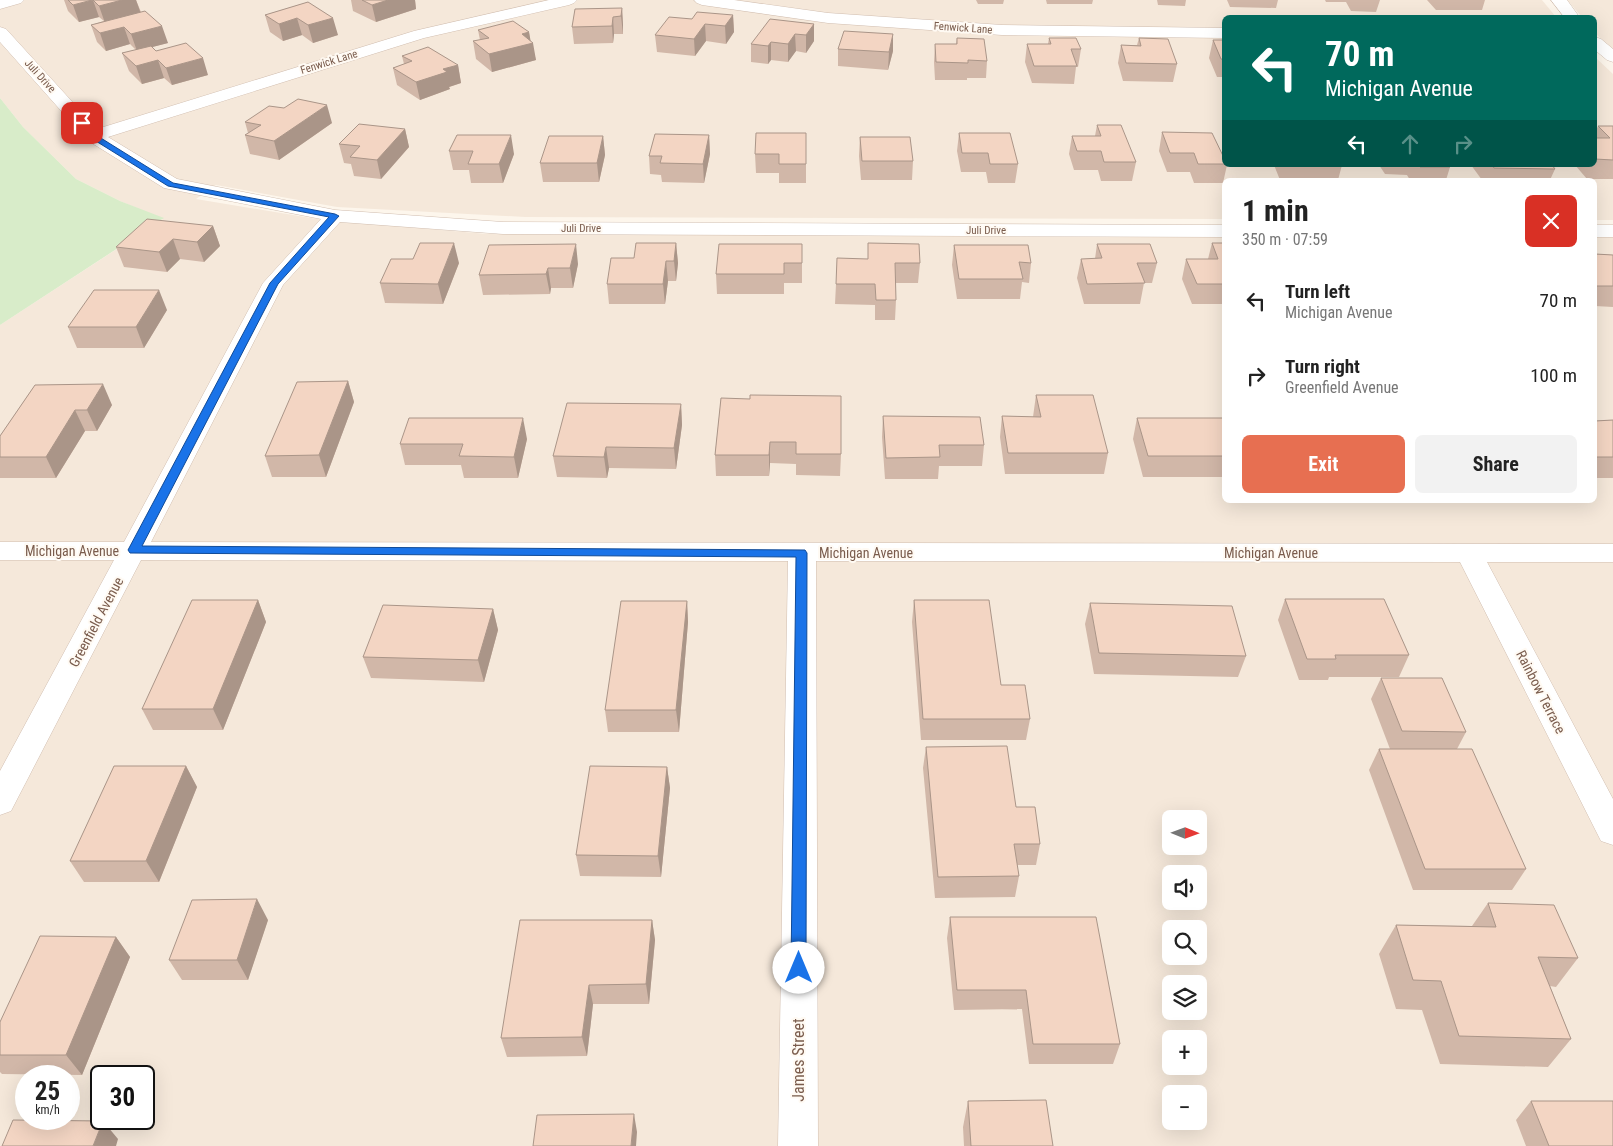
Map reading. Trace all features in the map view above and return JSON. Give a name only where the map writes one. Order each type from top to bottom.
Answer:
[{"type":"street","points":[[0,4],[16,0]]},
{"type":"street","name":"Fenwick Lane","points":[[93,136],[420,34],[569,0]]},
{"type":"street","name":"Fenwick Lane","points":[[702,0],[828,18],[1002,30],[1222,33]]},
{"type":"street","points":[[1559,0],[1571,15]]},
{"type":"street","name":"Juli Drive","points":[[0,32],[93,136],[171,184],[335,216],[502,228],[1222,231]]},
{"type":"street","points":[[1597,37],[1613,37]]},
{"type":"street","points":[[1597,44],[1613,57]]},
{"type":"street","name":"Greenfield Avenue","points":[[0,802],[274,283],[335,216]]},
{"type":"street","points":[[1597,230],[1613,230]]},
{"type":"street","name":"Michigan Avenue","points":[[0,551],[1613,553]]},
{"type":"street","name":"James Street","points":[[798,1146],[802,553]]},
{"type":"street","name":"Rainbow Terrace","points":[[1469,554],[1613,830]]},
{"type":"shaded area","points":[[0,0],[1542,0],[1554,15],[1222,15],[1222,167],[1597,167],[1597,59],[1613,74],[1613,220],[1597,220],[1597,178],[1222,178],[1222,219],[525,217],[337,207],[216,185],[196,199],[317,219],[487,234],[1222,236],[1222,503],[1597,503],[1597,236],[1613,236],[1613,1146],[0,1146],[0,325],[163,219],[120,201],[76,179],[23,127],[0,98]]},
{"type":"shaded area","points":[[1567,0],[1613,0],[1613,50],[1597,35],[1597,15],[1580,15]]},
{"type":"green space","points":[[0,98],[23,127],[76,179],[120,201],[164,218],[0,325]]},
{"type":"building","points":[[68,0],[92,0],[73,5]]},
{"type":"building","points":[[93,0],[122,0],[99,6]]},
{"type":"building","points":[[362,0],[388,0],[372,5]]},
{"type":"building","points":[[308,2],[333,18],[308,25],[297,18],[279,24],[265,15]]},
{"type":"building","points":[[622,8],[621,16],[613,17],[612,26],[572,27],[575,9]]},
{"type":"building","points":[[145,11],[162,26],[131,34],[124,27],[100,33],[91,25]]},
{"type":"building","points":[[697,12],[733,15],[725,26],[705,24],[694,39],[655,35],[669,17],[692,19]]},
{"type":"building","points":[[770,19],[814,24],[806,35],[795,34],[788,44],[771,42],[768,46],[751,44]]},
{"type":"building","points":[[513,21],[529,32],[522,34],[533,43],[489,54],[473,41],[489,38],[478,30]]},
{"type":"building","points":[[844,31],[893,34],[889,52],[838,49]]},
{"type":"building","points":[[957,38],[984,39],[987,61],[968,60],[968,63],[936,62],[935,44],[957,44]]},
{"type":"building","points":[[1049,38],[1076,38],[1081,49],[1071,49],[1077,66],[1034,66],[1027,44],[1051,44]]},
{"type":"building","points":[[1139,38],[1168,39],[1177,64],[1126,63],[1121,45],[1141,46]]},
{"type":"building","points":[[1213,40],[1222,40],[1221,59]]},
{"type":"building","points":[[186,43],[203,58],[166,68],[158,60],[136,66],[122,53],[151,46],[156,51]]},
{"type":"building","points":[[428,47],[458,65],[443,69],[447,72],[416,82],[393,68],[412,61],[402,56]]},
{"type":"building","points":[[298,99],[327,105],[274,141],[245,135],[261,125],[245,122],[269,106],[284,108]]},
{"type":"building","points":[[359,124],[405,129],[377,160],[350,157],[360,146],[339,144]]},
{"type":"building","points":[[1097,125],[1121,125],[1136,162],[1104,162],[1101,151],[1077,151],[1072,136],[1101,136]]},
{"type":"building","points":[[1598,126],[1613,126],[1613,160],[1597,159],[1597,138],[1610,138]]},
{"type":"building","points":[[1162,132],[1212,133],[1222,154],[1222,164],[1198,164],[1194,153],[1170,153]]},
{"type":"building","points":[[756,133],[806,133],[806,164],[779,164],[779,154],[755,154]]},
{"type":"building","points":[[959,133],[1010,133],[1018,164],[990,164],[988,153],[962,153]]},
{"type":"building","points":[[655,134],[709,135],[703,164],[660,163],[662,156],[649,156]]},
{"type":"building","points":[[457,135],[511,135],[499,164],[468,164],[473,151],[449,151]]},
{"type":"building","points":[[549,136],[603,136],[597,163],[540,163]]},
{"type":"building","points":[[860,137],[910,137],[913,161],[862,161]]},
{"type":"building","points":[[1554,167],[1555,169],[1494,168]]},
{"type":"building","points":[[147,219],[213,226],[197,242],[173,239],[159,252],[116,247]]},
{"type":"building","points":[[420,243],[454,243],[438,284],[380,283],[391,259],[413,259]]},
{"type":"building","points":[[636,243],[676,243],[674,261],[666,261],[663,284],[607,284],[611,258],[634,258]]},
{"type":"building","points":[[868,243],[919,244],[920,263],[895,263],[896,300],[876,300],[875,284],[836,284],[837,258],[868,259]]},
{"type":"building","points":[[1212,243],[1222,243],[1222,284],[1197,284],[1186,259],[1218,259]]},
{"type":"building","points":[[576,244],[570,268],[548,268],[546,274],[479,275],[489,245]]},
{"type":"building","points":[[719,244],[802,244],[802,263],[784,263],[784,274],[716,274]]},
{"type":"building","points":[[1097,244],[1150,244],[1157,263],[1137,263],[1145,283],[1087,284],[1081,259],[1102,258]]},
{"type":"building","points":[[954,245],[1028,245],[1031,263],[1019,262],[1023,279],[959,279]]},
{"type":"building","points":[[1597,254],[1613,255],[1613,286],[1597,286]]},
{"type":"building","points":[[94,290],[159,290],[136,327],[68,327]]},
{"type":"building","points":[[348,381],[319,455],[265,456],[297,382]]},
{"type":"building","points":[[103,384],[87,410],[75,410],[46,457],[0,457],[0,436],[35,385]]},
{"type":"building","points":[[750,395],[841,396],[841,454],[796,454],[796,442],[770,442],[769,455],[715,455],[721,398],[750,399]]},
{"type":"building","points":[[1036,395],[1093,395],[1108,453],[1008,453],[1002,416],[1041,417]]},
{"type":"building","points":[[567,403],[681,404],[674,448],[606,447],[604,457],[553,456]]},
{"type":"building","points":[[883,416],[980,417],[984,445],[939,445],[940,457],[886,458]]},
{"type":"building","points":[[409,418],[523,418],[514,457],[459,456],[463,444],[400,444]]},
{"type":"building","points":[[1137,418],[1222,418],[1222,456],[1148,456]]},
{"type":"building","points":[[1613,420],[1613,457],[1597,457],[1597,421]]},
{"type":"building","points":[[1285,599],[1384,599],[1409,655],[1335,655],[1336,659],[1307,659]]},
{"type":"building","points":[[192,600],[258,600],[213,709],[142,709]]},
{"type":"building","points":[[914,600],[989,600],[1001,685],[1025,685],[1030,719],[923,719]]},
{"type":"building","points":[[621,601],[687,601],[676,710],[605,710]]},
{"type":"building","points":[[1090,603],[1232,606],[1246,656],[1099,653]]},
{"type":"building","points":[[383,605],[493,609],[478,660],[363,657]]},
{"type":"building","points":[[1381,678],[1442,678],[1466,732],[1402,731]]},
{"type":"building","points":[[1007,746],[1016,807],[1035,807],[1040,844],[1014,844],[1019,876],[938,877],[926,747]]},
{"type":"building","points":[[1379,749],[1472,749],[1526,869],[1425,869]]},
{"type":"building","points":[[114,766],[186,766],[146,861],[70,861]]},
{"type":"building","points":[[590,766],[667,767],[658,856],[576,855]]},
{"type":"building","points":[[257,899],[237,960],[169,960],[192,900]]},
{"type":"building","points":[[1488,903],[1554,905],[1578,958],[1538,957],[1571,1039],[1459,1036],[1441,981],[1413,980],[1396,925],[1496,927]]},
{"type":"building","points":[[950,917],[1096,917],[1120,1044],[1033,1044],[1026,990],[957,990]]},
{"type":"building","points":[[520,920],[652,920],[646,984],[589,985],[582,1037],[501,1038]]},
{"type":"building","points":[[40,936],[116,937],[66,1055],[0,1055],[0,1022]]},
{"type":"building","points":[[1046,1100],[1053,1146],[971,1146],[968,1101]]},
{"type":"building","points":[[1531,1101],[1613,1101],[1613,1146],[1549,1146]]},
{"type":"building","points":[[634,1114],[631,1146],[533,1146],[537,1115]]},
{"type":"building","points":[[13,1120],[15,1120],[15,1130],[80,1130],[80,1121],[90,1121],[90,1130],[99,1130],[93,1146],[2,1146]]},
{"type":"route","points":[[82,123],[93,136],[171,184],[335,216],[274,283],[134,550],[802,553],[799,968]]}]
